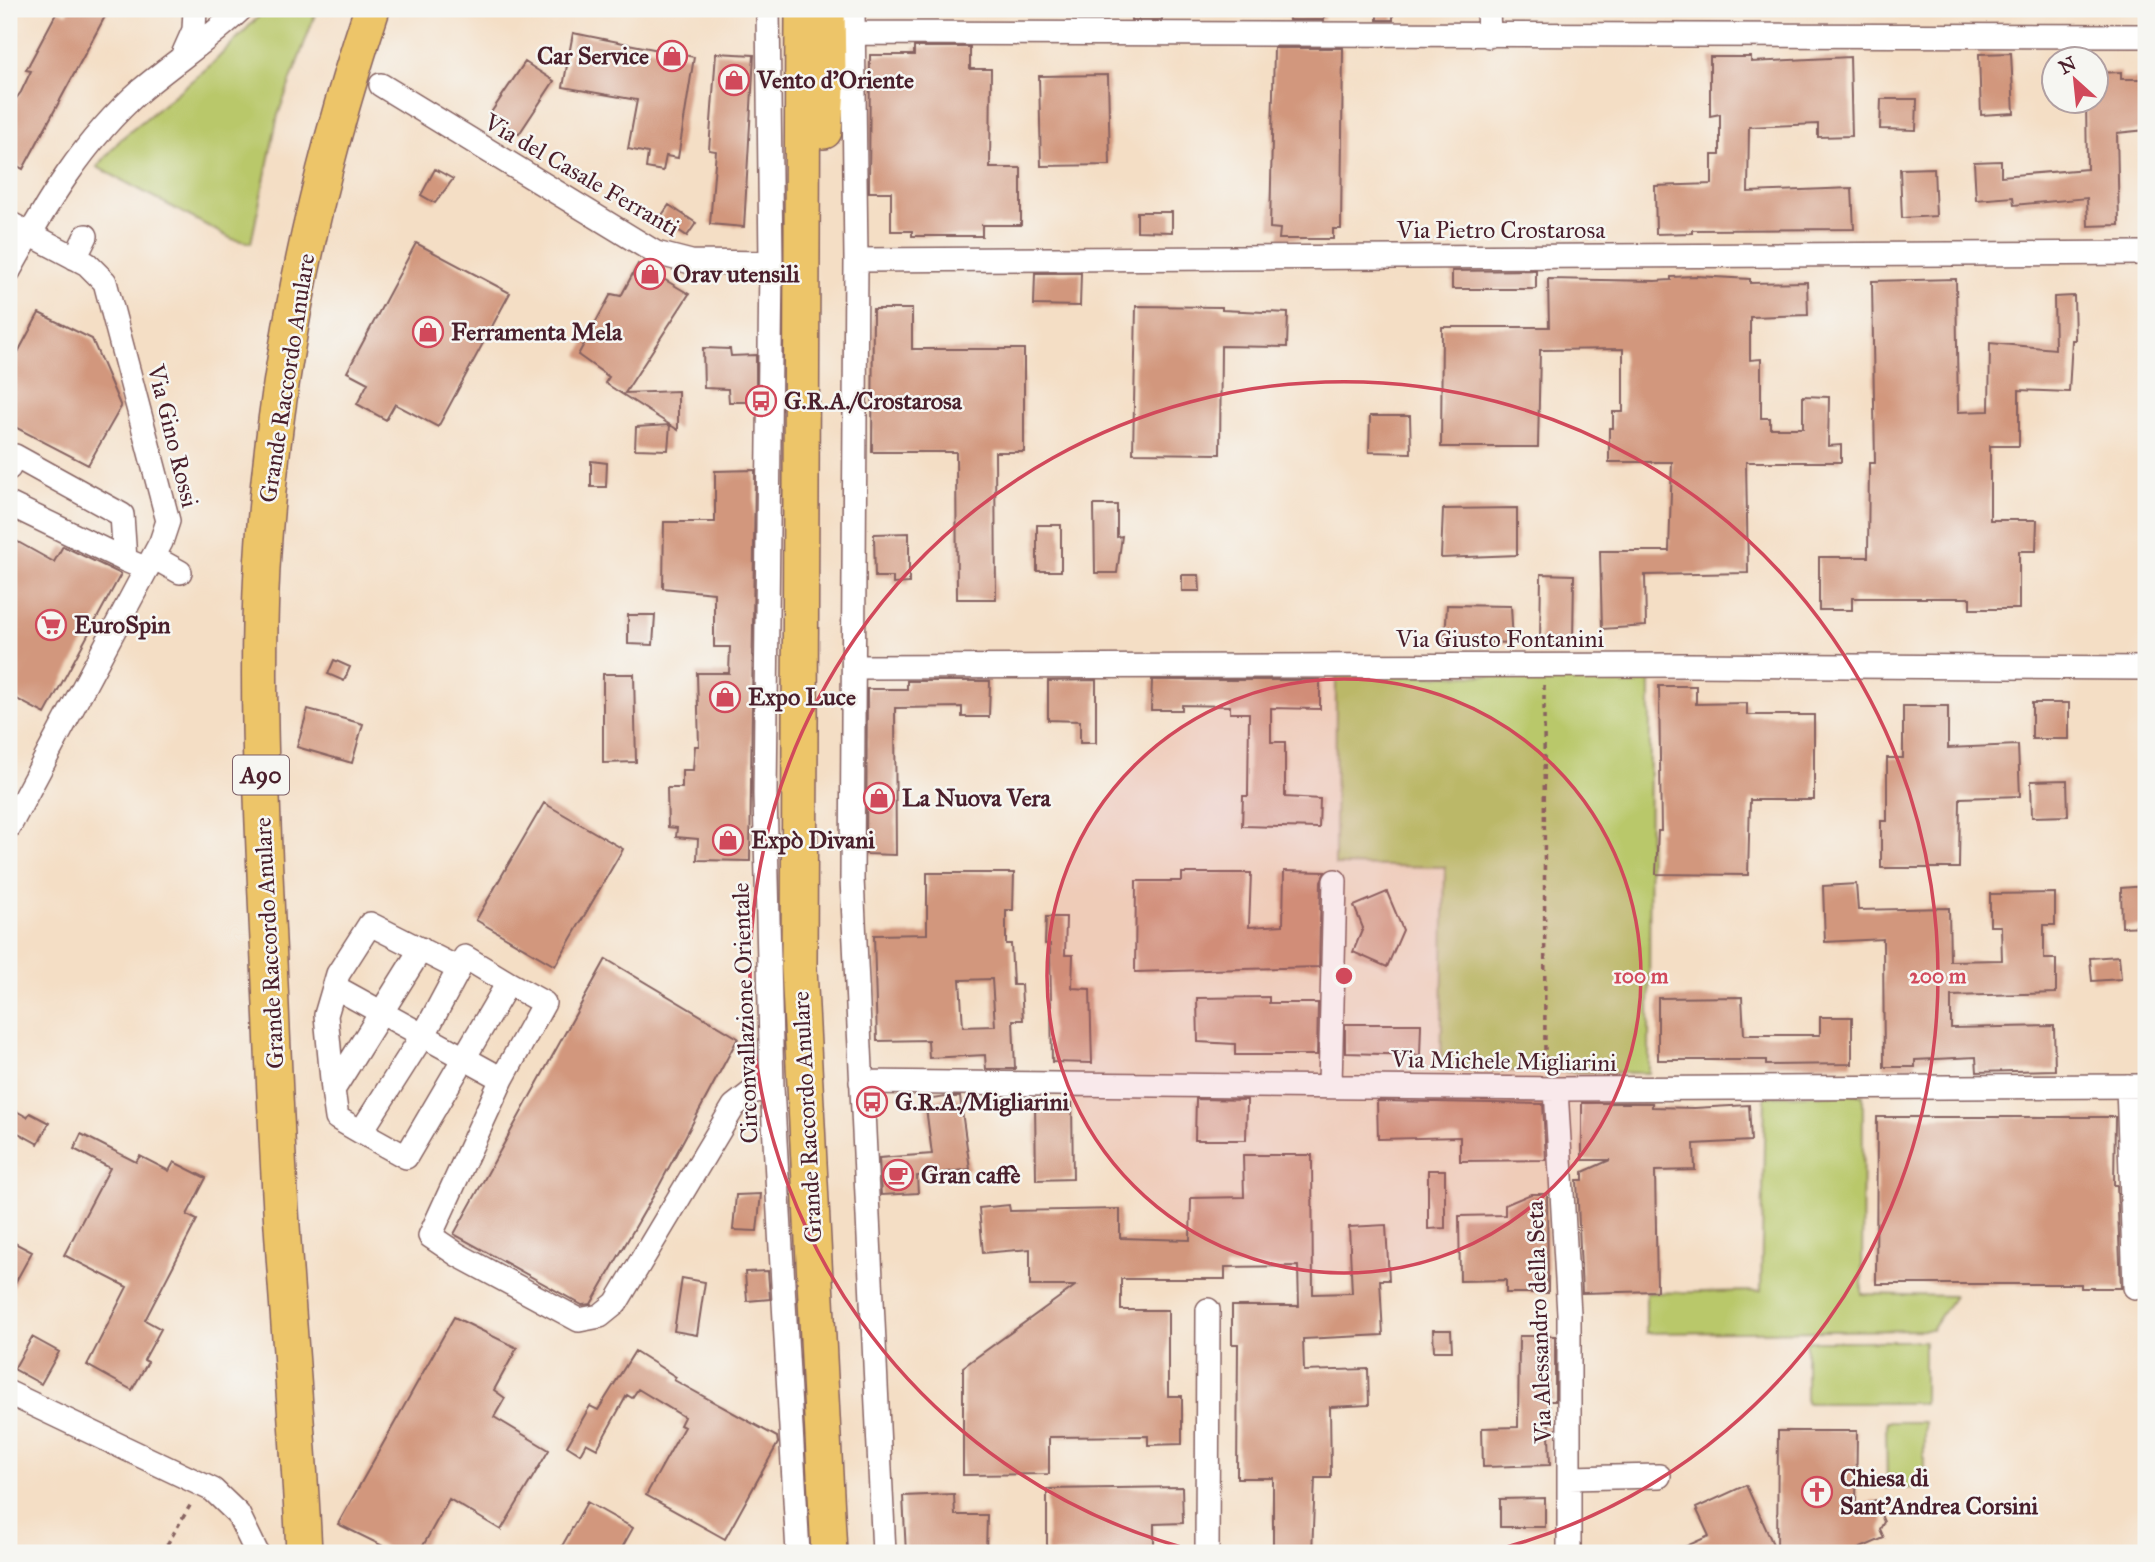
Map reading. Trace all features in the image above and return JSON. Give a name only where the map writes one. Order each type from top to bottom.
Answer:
[{"type":"highway","name":"Grande Raccordo Anulare","points":[[304,1553],[281,1207],[264,861],[258,685],[261,599],[270,476],[292,318],[318,196],[372,9]]},
{"type":"highway","name":"Grande Raccordo Anulare","points":[[803,9],[787,259],[799,968],[829,1553]]},
{"type":"highway","points":[[787,259],[825,117],[827,9]]},
{"type":"street","points":[[180,60],[194,30],[195,9]]},
{"type":"street","points":[[9,271],[18,229],[97,134],[141,91],[240,9]]},
{"type":"street","name":"Circonvallazione Orientale","points":[[768,9],[787,259],[765,794],[772,1087],[798,1553]]},
{"type":"street","points":[[853,9],[856,260],[852,879],[884,1553]]},
{"type":"street","points":[[1488,9],[1489,36]]},
{"type":"street","points":[[854,33],[2146,36]]},
{"type":"street","name":"Via del Casale Ferranti","points":[[381,85],[656,253],[691,262],[787,259]]},
{"type":"street","name":"Via Gino Rossi","points":[[9,827],[150,563],[168,522],[107,287],[99,272],[18,229]]},
{"type":"street","points":[[75,258],[86,236]]},
{"type":"street","name":"Via Pietro Crostarosa","points":[[856,260],[2146,253]]},
{"type":"street","points":[[9,468],[15,456],[122,515],[125,560]]},
{"type":"street","points":[[9,504],[125,560],[150,563],[180,572]]},
{"type":"street","name":"Via Giusto Fontanini","points":[[854,667],[1544,665],[2146,668]]},
{"type":"street","points":[[1330,1085],[1335,881]]},
{"type":"street","points":[[459,969],[370,924],[338,974],[326,1015],[337,1118],[405,1157],[508,983]]},
{"type":"street","points":[[333,1090],[421,950]]},
{"type":"street","points":[[361,1132],[422,1036],[465,957],[544,1003],[502,1079],[430,1236],[458,1255],[571,1318],[586,1320],[606,1313],[620,1297],[734,1106],[752,1092],[772,1087]]},
{"type":"street","points":[[335,987],[502,1079]]},
{"type":"street","name":"Via Michele Migliarini","points":[[861,1082],[1556,1089],[2137,1086]]},
{"type":"street","points":[[2135,1287],[2137,1086]]},
{"type":"street","name":"Via Alessandro della Seta","points":[[1556,1089],[1569,1314],[1569,1553]]},
{"type":"street","points":[[1207,1553],[1208,1310]]},
{"type":"street","points":[[9,1393],[203,1484],[232,1505],[244,1523],[257,1553]]},
{"type":"street","points":[[1569,1478],[1659,1476]]},
{"type":"path","points":[[1544,665],[1544,1065],[1556,1089]]},
{"type":"path","points":[[162,1553],[203,1484]]},
{"type":"green space","points":[[266,9],[317,9],[278,115],[251,243],[232,239],[97,167],[121,139],[212,64]]},
{"type":"green space","points":[[1650,675],[1649,1073],[1441,1070],[1445,867],[1335,865],[1336,676]]},
{"type":"green space","points":[[1863,1094],[1862,1294],[1954,1296],[1931,1330],[1646,1333],[1646,1293],[1761,1291],[1765,1096]]},
{"type":"green space","points":[[1806,1341],[1924,1341],[1924,1403],[1806,1403]]},
{"type":"green space","points":[[1886,1422],[1924,1422],[1924,1488],[1887,1488]]},
{"type":"building","points":[[70,9],[109,9],[23,169],[9,161],[9,108],[21,92],[31,71],[26,70],[58,10],[67,14]]},
{"type":"building","points":[[1131,9],[1162,9],[1162,20],[1131,20]]},
{"type":"building","points":[[1289,9],[1324,9],[1324,20],[1289,20]]},
{"type":"building","points":[[1377,9],[1393,9],[1393,20],[1377,20]]},
{"type":"building","points":[[573,33],[694,57],[678,158],[666,156],[663,171],[646,168],[648,153],[628,149],[637,100],[563,87]]},
{"type":"building","points":[[914,47],[970,47],[970,69],[991,69],[990,168],[1021,168],[1021,225],[982,225],[982,236],[912,236],[912,231],[891,231],[891,192],[869,192],[870,55],[914,55]]},
{"type":"building","points":[[1274,48],[1343,48],[1341,229],[1333,229],[1333,239],[1279,239],[1280,229],[1270,228]]},
{"type":"building","points":[[716,53],[754,55],[744,227],[710,224],[716,151],[709,150]]},
{"type":"building","points":[[2011,53],[2014,113],[1981,115],[1979,54]]},
{"type":"building","points":[[1710,57],[1751,57],[1751,62],[1850,57],[1852,136],[1818,137],[1818,124],[1749,127],[1748,192],[1852,188],[1854,229],[1692,230],[1692,233],[1656,234],[1655,186],[1712,184],[1712,155],[1720,155],[1720,114],[1710,116]]},
{"type":"building","points":[[525,62],[554,81],[519,134],[490,114]]},
{"type":"building","points":[[2110,72],[2121,72],[2121,79],[2146,79],[2146,130],[2117,133],[2119,225],[2088,226],[2087,198],[2014,205],[2013,197],[1976,200],[1974,162],[2001,161],[2001,176],[2087,169],[2086,116],[2110,116]]},
{"type":"building","points":[[1108,75],[1110,165],[1041,166],[1039,76]]},
{"type":"building","points":[[1881,99],[1917,99],[1916,130],[1880,129]]},
{"type":"building","points":[[1934,168],[1936,216],[1902,218],[1900,169]]},
{"type":"building","points":[[435,169],[453,179],[435,203],[421,195]]},
{"type":"building","points":[[669,205],[696,223],[687,236],[660,218]]},
{"type":"building","points":[[1137,212],[1172,212],[1172,232],[1137,231]]},
{"type":"building","name":"Ferramenta Mela","points":[[416,243],[510,293],[438,427],[395,404],[386,420],[357,404],[368,383],[347,372]]},
{"type":"building","points":[[638,264],[689,294],[625,393],[678,391],[678,430],[605,383],[609,377],[578,355],[611,294],[621,296]]},
{"type":"building","points":[[1536,270],[1536,289],[1452,289],[1452,271]]},
{"type":"building","points":[[1035,273],[1081,273],[1080,306],[1034,305]]},
{"type":"building","points":[[1696,276],[1750,279],[1750,283],[1807,282],[1808,315],[1750,317],[1750,360],[1761,359],[1761,418],[1770,418],[1770,428],[1803,428],[1803,396],[1829,397],[1828,446],[1841,445],[1841,462],[1746,462],[1748,573],[1645,575],[1646,626],[1602,629],[1600,551],[1669,551],[1672,462],[1609,462],[1609,428],[1613,428],[1613,412],[1623,412],[1623,349],[1540,350],[1538,447],[1441,447],[1442,327],[1549,327],[1548,279],[1655,281]]},
{"type":"building","points":[[1956,279],[1958,412],[1989,411],[1990,343],[2055,349],[2054,297],[2074,296],[2075,340],[2072,340],[2069,392],[2019,390],[2019,446],[1990,446],[1990,520],[2037,520],[2036,551],[2019,551],[2019,609],[1970,609],[1970,598],[1852,598],[1852,610],[1819,610],[1819,557],[1868,557],[1869,463],[1875,463],[1872,281]]},
{"type":"building","points":[[1136,306],[1222,307],[1222,310],[1288,313],[1287,347],[1221,346],[1220,454],[1133,453]]},
{"type":"building","points":[[873,309],[912,309],[912,349],[1024,349],[1024,452],[995,452],[996,599],[957,599],[956,452],[872,452]]},
{"type":"building","points":[[39,313],[92,339],[121,407],[88,465],[9,424],[9,369]]},
{"type":"building","points":[[703,348],[730,349],[731,356],[756,355],[756,392],[747,393],[748,402],[729,402],[728,389],[704,388]]},
{"type":"building","points":[[1370,416],[1410,416],[1411,453],[1369,452]]},
{"type":"building","points":[[670,425],[668,450],[635,449],[636,427]]},
{"type":"building","points":[[591,461],[607,463],[606,487],[591,487]]},
{"type":"building","points":[[755,470],[750,861],[697,860],[698,839],[676,837],[677,828],[668,827],[667,788],[682,788],[682,770],[693,770],[695,746],[699,746],[697,673],[729,673],[730,647],[714,647],[714,593],[663,588],[664,522],[715,522],[715,471]]},
{"type":"building","points":[[1094,505],[1117,505],[1117,537],[1122,536],[1117,573],[1095,573]]},
{"type":"building","points":[[1517,508],[1517,555],[1441,558],[1443,509]]},
{"type":"building","points":[[1037,525],[1061,525],[1061,571],[1037,571]]},
{"type":"building","points":[[909,533],[909,583],[893,584],[893,577],[875,577],[874,534]]},
{"type":"building","name":"EuroSpin","points":[[9,537],[54,562],[63,546],[121,574],[45,714],[9,695]]},
{"type":"building","points":[[1541,574],[1574,575],[1573,643],[1540,642]]},
{"type":"building","points":[[1182,575],[1199,575],[1200,591],[1182,591]]},
{"type":"building","points":[[1447,605],[1511,606],[1513,643],[1445,641]]},
{"type":"building","points":[[628,615],[655,615],[653,645],[628,644]]},
{"type":"building","points":[[334,660],[350,667],[344,681],[328,674]]},
{"type":"building","points":[[603,674],[634,674],[636,762],[603,763]]},
{"type":"building","points":[[1096,680],[1096,743],[1080,743],[1080,721],[1048,720],[1048,681]]},
{"type":"building","points":[[1152,680],[1320,680],[1320,709],[1271,708],[1271,742],[1285,742],[1285,797],[1320,799],[1319,828],[1242,826],[1243,796],[1248,796],[1249,713],[1230,713],[1230,706],[1182,705],[1182,710],[1151,710]]},
{"type":"building","points":[[907,681],[990,681],[989,717],[962,717],[962,707],[895,708],[896,855],[866,854],[867,689],[907,689]]},
{"type":"building","points":[[1659,686],[1696,686],[1696,704],[1747,703],[1747,715],[1814,715],[1814,800],[1750,800],[1748,875],[1656,874],[1658,831],[1661,831]]},
{"type":"building","points":[[2032,703],[2069,703],[2069,739],[2032,739]]},
{"type":"building","points":[[1903,706],[1948,706],[1948,748],[2018,745],[2020,796],[1960,798],[1959,868],[1881,868],[1881,821],[1887,821],[1887,758],[1903,758]]},
{"type":"building","points":[[308,709],[363,724],[352,763],[297,747]]},
{"type":"building","points":[[2067,780],[2068,816],[2032,817],[2031,781]]},
{"type":"building","points":[[544,803],[623,849],[555,966],[476,920]]},
{"type":"building","points":[[1284,871],[1325,872],[1321,881],[1319,967],[1135,972],[1136,881],[1182,881],[1182,873],[1251,873],[1249,927],[1283,925]]},
{"type":"building","points":[[927,873],[1014,873],[1013,910],[1006,910],[1006,944],[1011,944],[1013,985],[1021,985],[1023,1020],[1013,1020],[1015,1069],[986,1069],[985,1055],[929,1058],[928,1040],[877,1041],[874,935],[927,934]],"holes":[[[992,979],[995,1026],[963,1027],[960,980]]]},
{"type":"building","points":[[1856,884],[1858,910],[1949,908],[1950,961],[2002,960],[2001,926],[1990,926],[1990,894],[2055,893],[2055,925],[2044,925],[2044,959],[2056,959],[2056,993],[1951,996],[1951,1028],[2054,1026],[2055,1070],[1977,1072],[1976,1057],[1915,1060],[1915,1067],[1884,1067],[1883,939],[1825,942],[1823,886]]},
{"type":"building","points":[[2146,886],[2146,926],[2122,927],[2121,888]]},
{"type":"building","points":[[1387,892],[1403,930],[1387,967],[1353,952],[1363,928],[1354,906]]},
{"type":"building","points":[[1046,917],[1066,917],[1065,955],[1073,955],[1072,988],[1090,989],[1092,1063],[1052,1062],[1050,944],[1045,944]]},
{"type":"building","points":[[2119,956],[2121,979],[2092,981],[2090,958]]},
{"type":"building","points":[[606,959],[738,1038],[659,1186],[591,1304],[582,1305],[454,1234]]},
{"type":"building","points":[[1269,997],[1269,1003],[1318,1003],[1317,1055],[1235,1055],[1235,1044],[1198,1042],[1197,998]]},
{"type":"building","points":[[1742,997],[1744,1035],[1820,1035],[1820,1017],[1852,1017],[1852,1064],[1766,1065],[1766,1060],[1658,1060],[1658,998]]},
{"type":"building","points":[[1345,1024],[1421,1024],[1420,1055],[1345,1053]]},
{"type":"building","points":[[960,1097],[970,1169],[917,1176],[918,1193],[881,1195],[879,1158],[932,1154],[925,1100]]},
{"type":"building","points":[[1196,1099],[1247,1100],[1246,1140],[1195,1140]]},
{"type":"building","points":[[1377,1101],[1543,1104],[1546,1160],[1460,1161],[1460,1137],[1378,1139]]},
{"type":"building","points":[[1035,1103],[1072,1103],[1073,1179],[1036,1180]]},
{"type":"building","points":[[1582,1103],[1652,1103],[1652,1107],[1694,1108],[1749,1105],[1751,1141],[1694,1144],[1695,1170],[1655,1171],[1657,1291],[1582,1293],[1577,1180],[1583,1180],[1583,1172],[1610,1160],[1582,1160]]},
{"type":"building","points":[[9,1107],[27,1117],[30,1113],[49,1123],[38,1144],[9,1128]]},
{"type":"building","points":[[1877,1117],[2115,1117],[2114,1185],[2117,1185],[2121,1288],[2081,1288],[2081,1284],[1876,1284]]},
{"type":"building","points":[[2143,1117],[2146,1117],[2146,1153],[2144,1153]]},
{"type":"building","points":[[81,1134],[136,1162],[140,1156],[169,1171],[174,1162],[206,1178],[187,1215],[197,1220],[145,1320],[161,1329],[144,1360],[148,1362],[132,1390],[87,1365],[127,1287],[64,1255],[110,1168],[74,1149]]},
{"type":"building","points":[[1243,1155],[1312,1155],[1313,1294],[1352,1293],[1349,1227],[1386,1225],[1389,1280],[1380,1280],[1383,1335],[1303,1339],[1304,1371],[1368,1369],[1369,1405],[1330,1407],[1331,1478],[1315,1478],[1312,1553],[1273,1553],[1273,1478],[1237,1478],[1238,1344],[1232,1344],[1232,1306],[1299,1306],[1298,1266],[1225,1267],[1225,1279],[1121,1279],[1121,1310],[1168,1310],[1168,1396],[1182,1396],[1182,1444],[1148,1445],[1148,1436],[1049,1437],[1049,1474],[963,1475],[963,1367],[1075,1286],[1030,1286],[1030,1249],[983,1253],[979,1208],[1009,1205],[1010,1211],[1120,1209],[1120,1238],[1190,1240],[1191,1198],[1244,1197]]},
{"type":"building","points":[[1428,1170],[1445,1170],[1445,1228],[1428,1229]]},
{"type":"building","points":[[761,1194],[757,1231],[733,1230],[736,1195]]},
{"type":"building","points":[[1531,1194],[1547,1194],[1548,1293],[1506,1293],[1506,1280],[1460,1281],[1459,1216],[1505,1215],[1505,1205]]},
{"type":"building","points":[[9,1240],[32,1252],[9,1294]]},
{"type":"building","points":[[768,1271],[770,1299],[747,1301],[745,1272]]},
{"type":"building","points":[[682,1278],[705,1282],[697,1335],[674,1331]]},
{"type":"building","points":[[454,1317],[517,1348],[494,1390],[505,1398],[494,1417],[549,1450],[501,1530],[449,1499],[419,1553],[397,1553],[338,1524]]},
{"type":"building","points":[[1433,1330],[1451,1330],[1452,1351],[1434,1351]]},
{"type":"building","points":[[1519,1336],[1555,1336],[1555,1401],[1548,1401],[1550,1465],[1483,1467],[1482,1428],[1518,1427]]},
{"type":"building","points":[[32,1337],[59,1352],[41,1384],[14,1369]]},
{"type":"building","points":[[635,1351],[676,1377],[674,1380],[777,1437],[778,1443],[725,1539],[646,1495],[684,1427],[680,1425],[684,1417],[638,1389],[632,1398],[627,1395],[597,1449],[586,1443],[580,1454],[567,1446],[590,1406],[598,1410]]},
{"type":"building","name":"Chiesa di Sant’Andrea Corsini","points":[[1778,1431],[1857,1431],[1856,1508],[1875,1500],[1884,1522],[1880,1529],[1884,1538],[1849,1553],[1777,1553]]},
{"type":"building","points":[[1746,1485],[1777,1553],[1671,1553],[1709,1536],[1696,1508]]},
{"type":"building","points":[[1182,1487],[1183,1523],[1154,1524],[1154,1553],[1047,1553],[1047,1489]]},
{"type":"building","points":[[954,1494],[955,1515],[987,1515],[986,1553],[906,1553],[903,1496]]},
{"type":"building","points":[[1545,1498],[1545,1527],[1500,1527],[1500,1499]]},
{"type":"building","points":[[587,1502],[633,1528],[619,1553],[558,1553]]},
{"type":"place","name":"Car Service","points":[[672,56]]},
{"type":"place","name":"Vento d'Oriente","points":[[734,80]]},
{"type":"place","name":"Orav utensili","points":[[650,274]]},
{"type":"place","name":"Ferramenta Mela","points":[[428,332]]},
{"type":"place","name":"G.R.A./Crostarosa","points":[[761,401]]},
{"type":"place","name":"EuroSpin","points":[[51,625]]},
{"type":"place","name":"Expo Luce","points":[[725,697]]},
{"type":"place","name":"La Nuova Vera","points":[[879,798]]},
{"type":"place","name":"Expò Divani","points":[[728,840]]},
{"type":"place","name":"G.R.A./Migliarini","points":[[872,1102]]},
{"type":"place","name":"Gran caffè","points":[[898,1175]]},
{"type":"place","name":"Chiesa di Sant’Andrea Corsini","points":[[1817,1492]]}]
